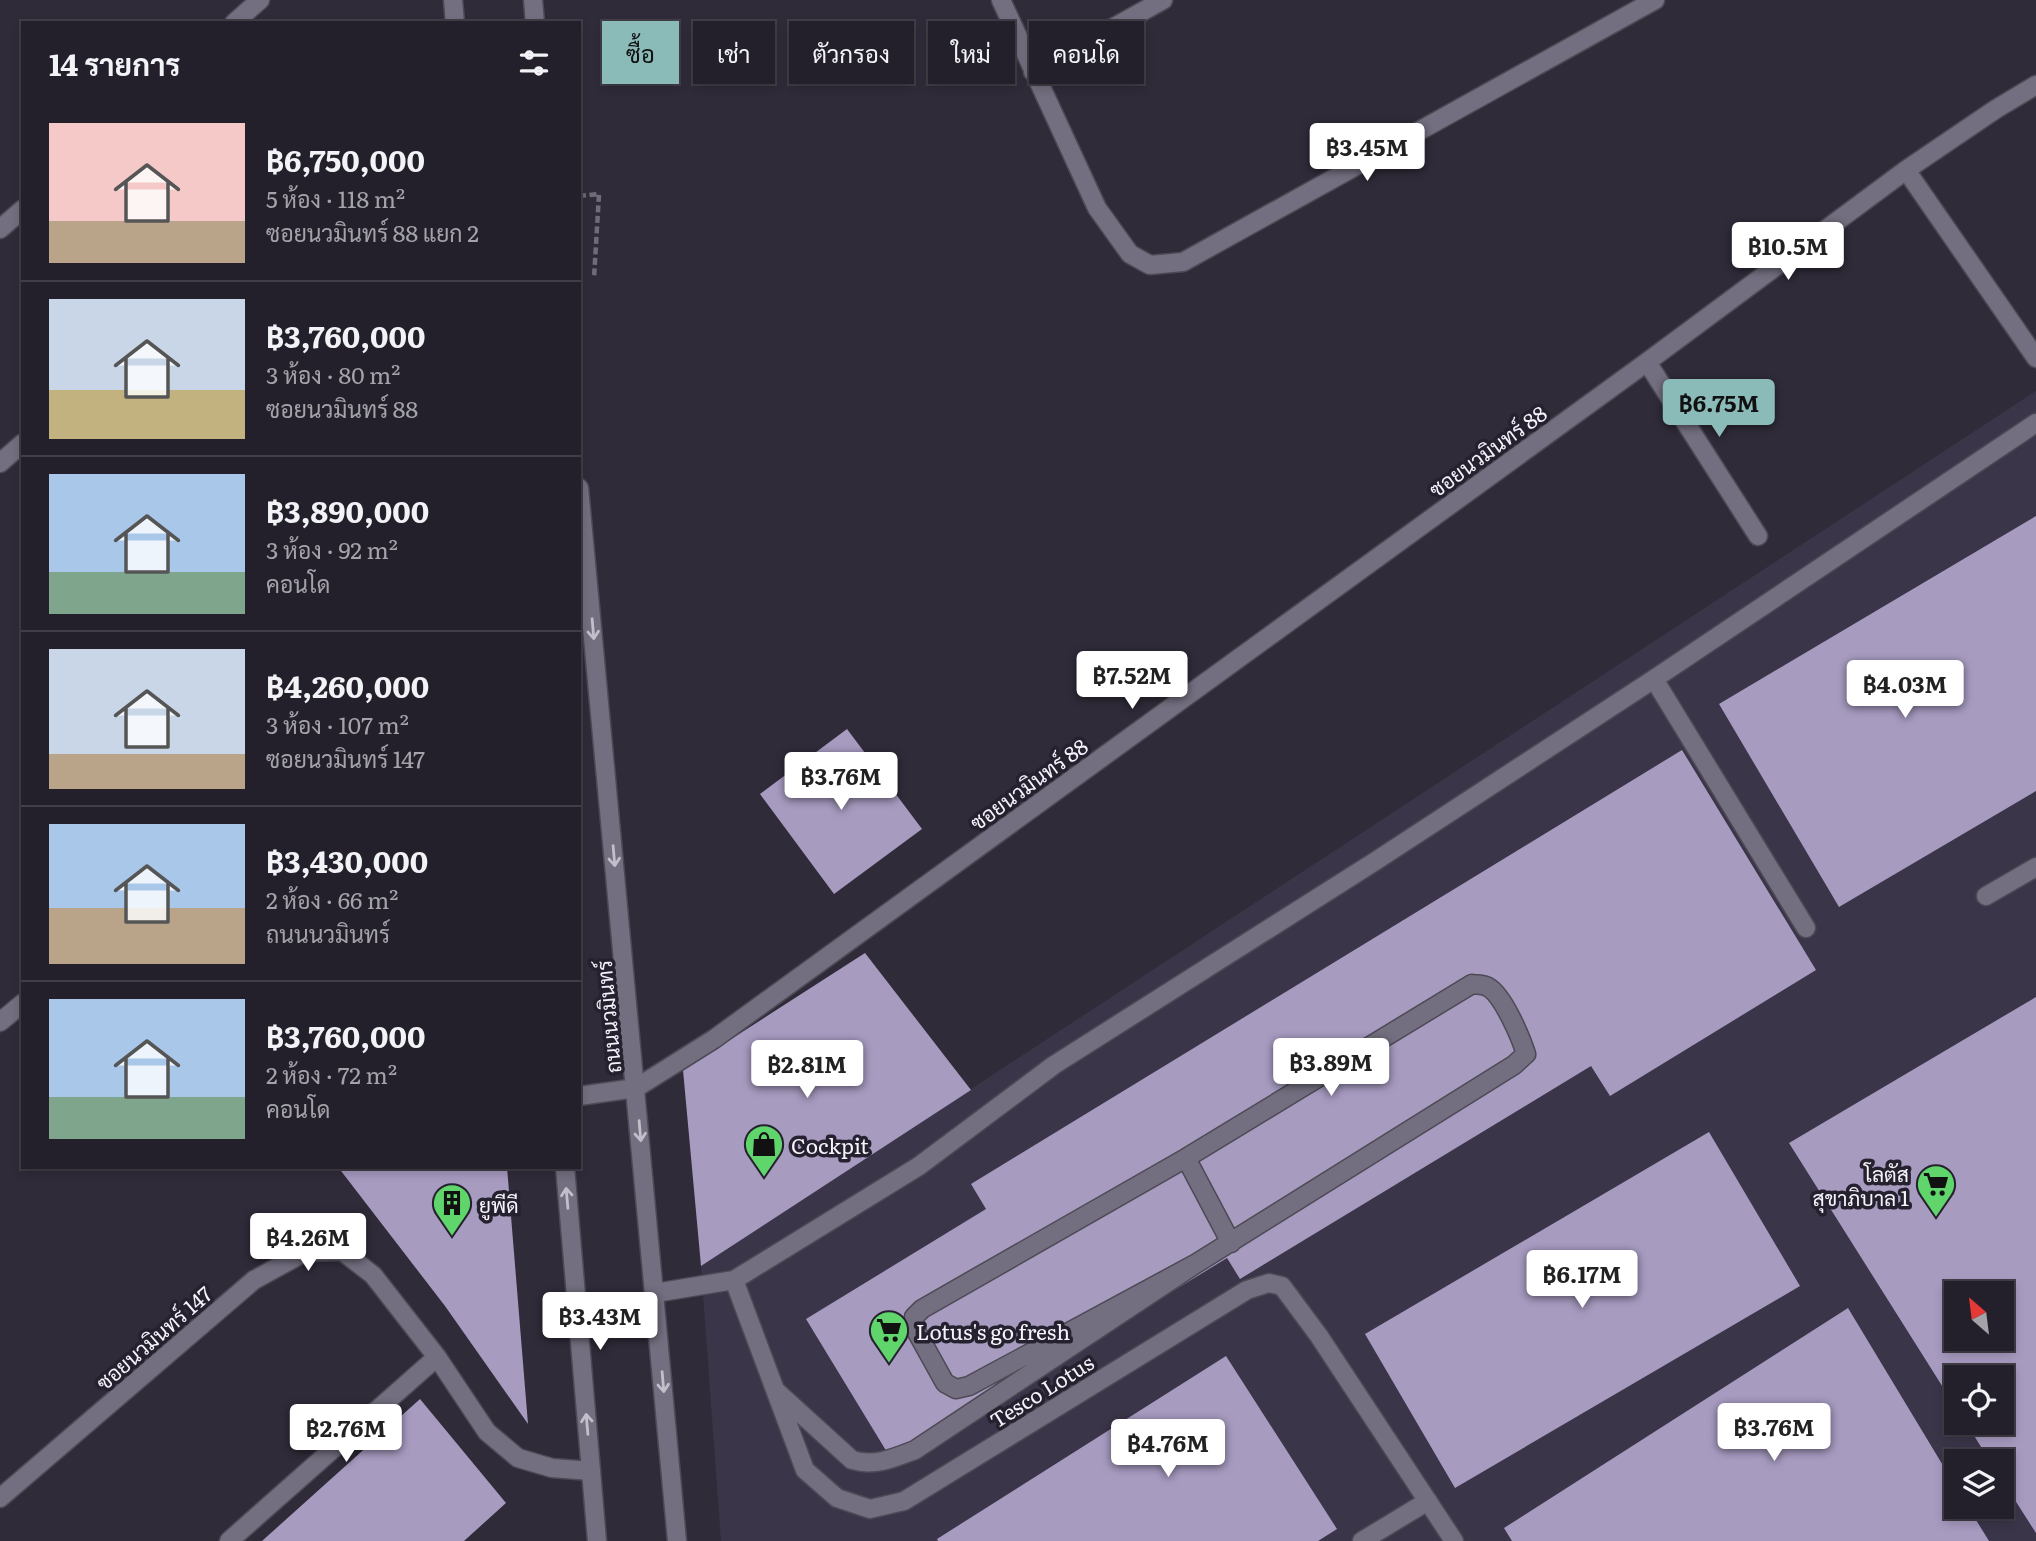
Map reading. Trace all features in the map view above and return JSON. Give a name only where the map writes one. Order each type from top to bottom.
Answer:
[{"type":"street","points":[[236,21],[260,0]]},
{"type":"street","points":[[453,0],[455,21]]},
{"type":"street","points":[[533,0],[535,21]]},
{"type":"street","points":[[1000,0],[1029,63]]},
{"type":"street","points":[[1125,21],[1163,0]]},
{"type":"street","points":[[1039,84],[1097,208],[1129,254],[1150,265],[1183,262],[1656,0]]},
{"type":"street","name":"ซอยนวมินทร์ 88","points":[[636,1087],[725,1031],[1647,362],[1906,170],[2036,85]]},
{"type":"street","points":[[1906,170],[2036,358]]},
{"type":"street","points":[[0,229],[21,211]]},
{"type":"street","points":[[1647,362],[1758,536]]},
{"type":"street","points":[[654,1293],[734,1280],[919,1166],[1054,1065],[1374,862],[1654,679],[2036,423]]},
{"type":"street","points":[[0,463],[21,445]]},
{"type":"street","name":"ถนนนวมินทร์","points":[[581,509],[677,1541]]},
{"type":"street","points":[[1654,679],[1806,928]]},
{"type":"street","points":[[1986,896],[2036,867]]},
{"type":"street","points":[[1472,984],[1486,985],[1496,993],[1522,1040],[1526,1054],[1514,1065],[1231,1243],[969,1386],[956,1389],[945,1383],[915,1329],[914,1317],[922,1309],[1186,1158],[1472,984]]},
{"type":"street","points":[[0,1022],[21,1005]]},
{"type":"street","points":[[581,1096],[636,1087]]},
{"type":"street","points":[[1186,1158],[1231,1243]]},
{"type":"street","points":[[565,1169],[597,1541]]},
{"type":"street","name":"ซอยนวมินทร์ 147","points":[[0,1498],[254,1280],[305,1252],[342,1251],[373,1275],[437,1357],[487,1432],[518,1458],[552,1468],[591,1471]]},
{"type":"street","points":[[775,1390],[852,1460],[866,1464],[889,1460],[915,1450],[1197,1263]]},
{"type":"street","name":"Tesco Lotus","points":[[734,1280],[805,1470],[837,1498],[870,1509],[904,1501],[1247,1290],[1269,1283],[1282,1286],[1454,1541]]},
{"type":"street","points":[[229,1541],[437,1357]]},
{"type":"street","points":[[1362,1541],[1428,1501]]},
{"type":"path","points":[[581,196],[599,194],[594,278]]},
{"type":"shaded area","points":[[2036,391],[2036,1541],[721,1541],[701,1266]]},
{"type":"building","points":[[2036,516],[2036,791],[1839,907],[1719,704]]},
{"type":"building","points":[[847,729],[922,829],[834,894],[760,794]]},
{"type":"building","points":[[1682,750],[1816,970],[1610,1096],[1591,1066],[1240,1279],[1227,1258],[893,1462],[806,1319],[986,1209],[971,1184]]},
{"type":"building","name":"Cockpit","points":[[865,953],[971,1090],[701,1266],[683,1070]]},
{"type":"building","name":"โลตัส สุขาภิบาล 1","points":[[2036,997],[2036,1533],[2014,1499],[2014,1449],[1982,1449],[1974,1435],[2014,1435],[2014,1365],[1944,1365],[1944,1389],[1789,1143]]},
{"type":"building","points":[[1709,1132],[1800,1286],[1455,1488],[1365,1334]]},
{"type":"building","name":"ยูพีดี","points":[[340,1169],[507,1169],[528,1424],[445,1306]]},
{"type":"building","points":[[1848,1308],[1944,1467],[1944,1519],[1975,1519],[1989,1541],[1512,1541],[1504,1528]]},
{"type":"building","points":[[1226,1356],[1337,1529],[1318,1541],[938,1541],[937,1539]]},
{"type":"building","points":[[420,1399],[506,1503],[464,1541],[262,1541]]},
{"type":"place","name":"Cockpit","points":[[764,1178]]},
{"type":"place","name":"โลตัส สุขาภิบาล 1","points":[[1936,1218]]},
{"type":"place","name":"ยูพีดี","points":[[452,1237]]},
{"type":"place","name":"Lotus's go fresh","points":[[889,1364]]}]
